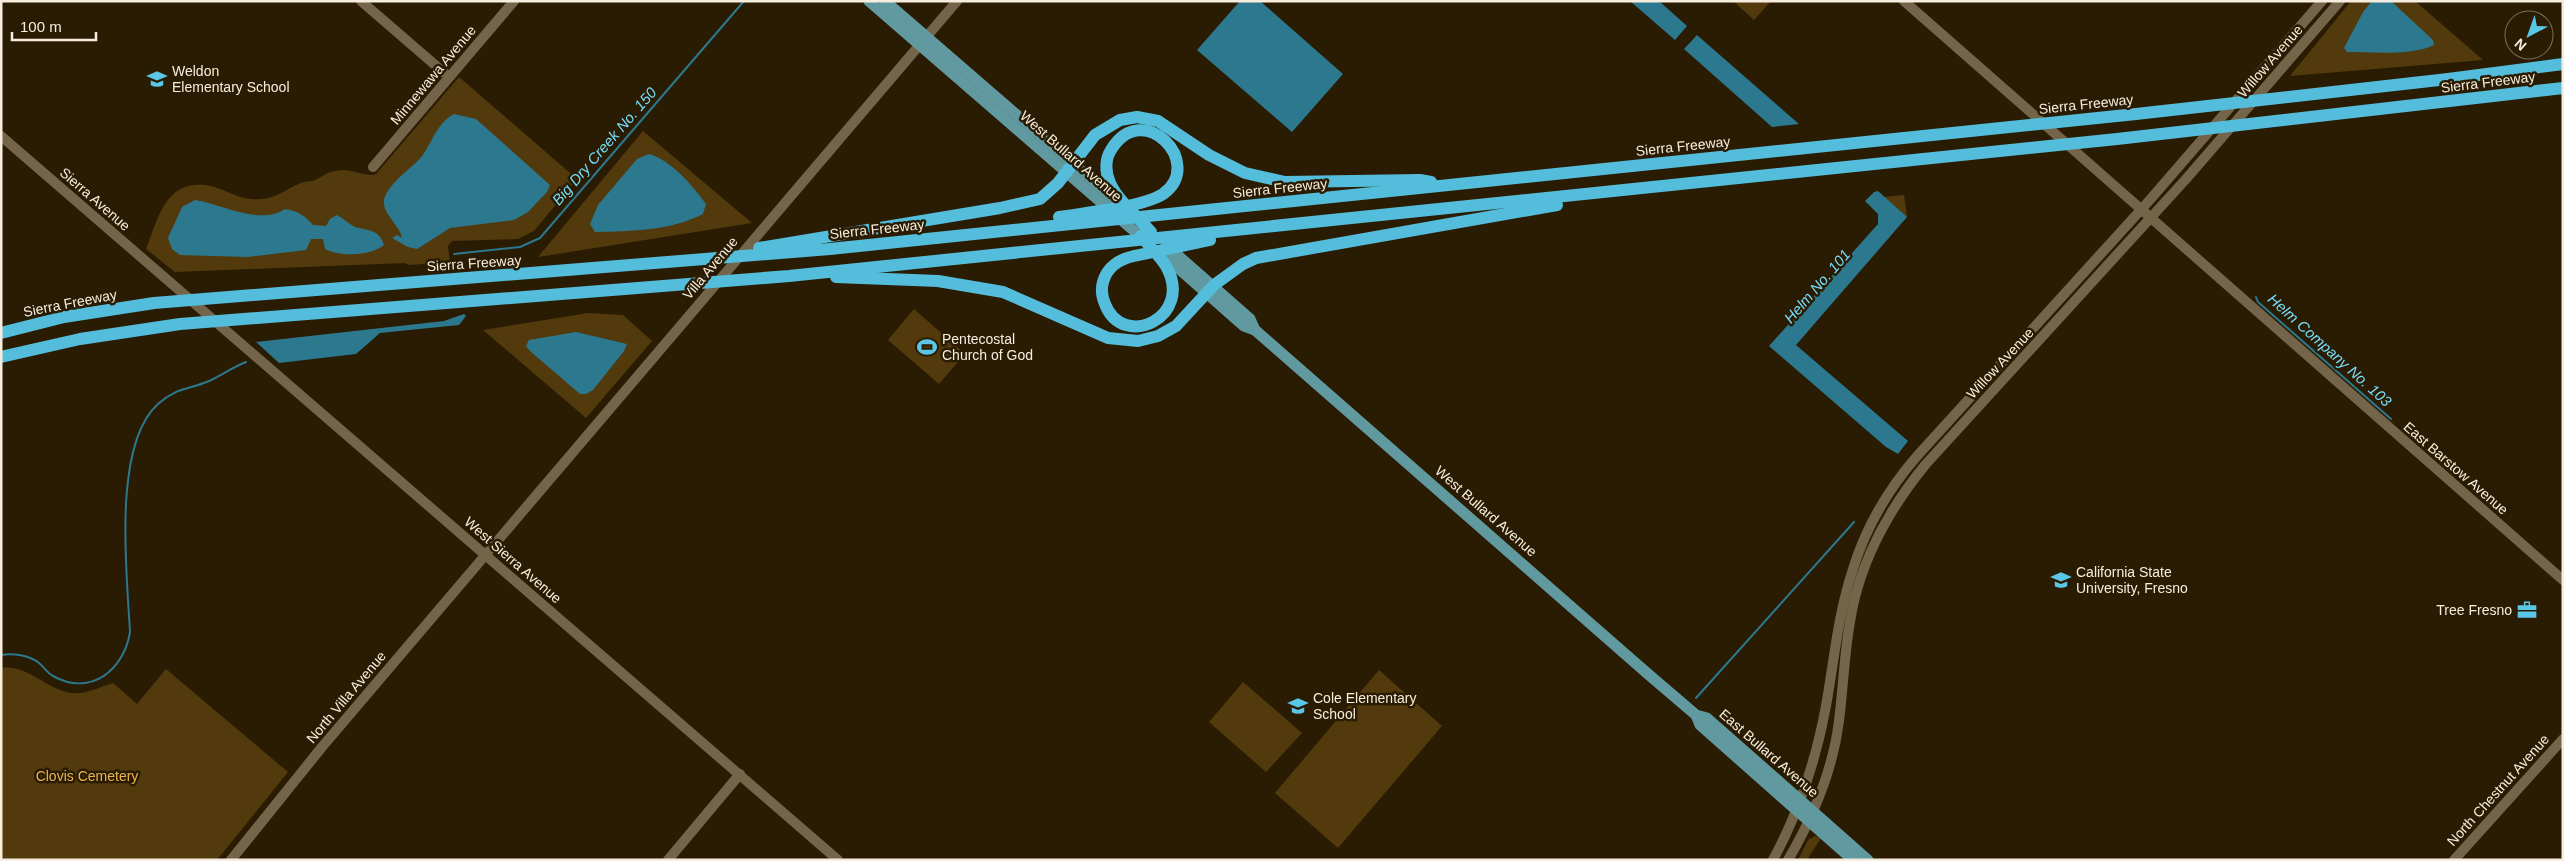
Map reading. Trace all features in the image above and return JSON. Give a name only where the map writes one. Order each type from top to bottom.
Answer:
[{"type":"highway","points":[[2448,79],[2483,69],[2563,56]]},
{"type":"highway","name":"Sierra Freeway","points":[[1,333],[64,317],[154,303],[658,264],[981,232],[2448,79],[2563,64]]},
{"type":"highway","name":"Sierra Freeway","points":[[1,358],[80,338],[180,324],[789,276],[1627,191],[2252,124],[2563,88]]},
{"type":"highway","points":[[658,264],[1024,204],[1040,199],[1050,192],[1096,134],[1120,120],[1137,117],[1158,121],[1209,155],[1253,175],[1285,182],[1420,180],[1446,185]]},
{"type":"highway","points":[[981,232],[1137,203],[1162,195],[1173,183],[1177,170],[1175,157],[1169,144],[1160,135],[1146,131],[1133,132],[1121,137],[1113,146],[1107,160],[1109,190],[1145,233],[1169,264],[1172,280],[1172,297],[1166,312],[1160,318],[1147,325],[1138,326],[1124,323],[1111,314],[1102,295],[1103,281],[1110,269],[1124,258],[1292,224]]},
{"type":"highway","points":[[789,276],[938,281],[1002,292],[1101,336],[1127,341],[1148,339],[1168,331],[1187,316],[1210,290],[1243,264],[1256,258],[1454,225],[1627,191]]},
{"type":"main road","points":[[361,1],[450,77]]},
{"type":"main road","name":"Minnewawa Avenue","points":[[373,167],[514,1]]},
{"type":"main road","name":"West Bullard Avenue","points":[[869,1],[922,40],[1038,132],[1092,194],[1184,261],[1244,326],[1255,330],[1696,715]]},
{"type":"main road","name":"West Bullard Avenue","points":[[885,1],[922,40],[990,105],[1069,167],[1109,190]]},
{"type":"main road","name":"Villa Avenue","points":[[485,554],[957,1]]},
{"type":"main road","name":"East Barstow Avenue","points":[[1904,1],[2563,580]]},
{"type":"main road","name":"Willow Avenue","points":[[1773,860],[1798,805],[1817,746],[1849,582],[1866,536],[1883,503],[1918,454],[2196,148],[2322,1]]},
{"type":"main road","name":"Willow Avenue","points":[[1788,860],[1810,815],[1826,771],[1839,723],[1841,686],[1856,596],[1870,552],[1891,511],[1926,464],[2216,146],[2340,1]]},
{"type":"main road","points":[[990,105],[1017,120],[1031,132],[1038,132]]},
{"type":"main road","name":"Sierra Avenue","points":[[1,136],[170,282]]},
{"type":"main road","name":"West Bullard Avenue","points":[[1169,264],[1210,290]]},
{"type":"main road","name":"West Sierra Avenue","points":[[170,282],[838,860]]},
{"type":"main road","name":"North Villa Avenue","points":[[231,860],[322,747],[485,554]]},
{"type":"main road","name":"East Bullard Avenue","points":[[1696,715],[1700,725],[1868,860]]},
{"type":"main road","name":"North Chestnut Avenue","points":[[2454,860],[2563,739]]},
{"type":"main road","points":[[668,860],[740,774]]},
{"type":"main road","name":"East Bullard Avenue","points":[[1810,815],[1852,860]]},
{"type":"green space","points":[[1733,1],[1771,1],[1754,20]]},
{"type":"green space","points":[[2351,1],[2415,1],[2483,60],[2290,76]]},
{"type":"green space","points":[[459,77],[577,179],[534,231],[518,239],[452,241],[448,246],[450,262],[409,265],[405,263],[175,272],[146,249],[160,212],[174,193],[184,187],[196,185],[211,186],[241,197],[260,199],[274,196],[304,182],[314,181],[327,173],[346,170],[367,175],[376,174]]},
{"type":"green space","points":[[643,131],[752,223],[538,257]]},
{"type":"green space","points":[[1904,195],[1907,217],[1884,197]]},
{"type":"green space","name":"Pentecostal Church of God","points":[[914,309],[965,354],[939,384],[888,340]]},
{"type":"green space","points":[[588,313],[623,315],[652,341],[586,418],[483,330]]},
{"type":"green space","name":"Clovis Cemetery","points":[[1,668],[20,670],[53,687],[71,693],[87,692],[113,683],[137,704],[166,669],[288,772],[217,860],[1,860]]},
{"type":"green space","points":[[1379,670],[1442,726],[1338,848],[1275,793]]},
{"type":"green space","points":[[1243,682],[1302,733],[1266,772],[1209,722]]},
{"type":"green space","points":[[1815,836],[1821,838],[1807,860],[1798,860],[1808,840]]},
{"type":"water","points":[[1240,1],[1260,1],[1343,74],[1292,132],[1197,50]]},
{"type":"water","points":[[1630,1],[1659,1],[1687,26],[1675,40]]},
{"type":"water","points":[[2372,1],[2391,1],[2433,40],[2434,45],[2403,52],[2347,52],[2344,48],[2363,12]]},
{"type":"water","points":[[1697,35],[1799,124],[1772,127],[1684,49]]},
{"type":"water","points":[[454,114],[476,119],[550,185],[547,192],[528,212],[514,220],[450,228],[417,249],[408,247],[392,238],[397,235],[402,238],[385,208],[385,198],[388,191],[399,178],[422,156],[443,122]]},
{"type":"water","points":[[649,154],[673,168],[695,189],[706,204],[703,214],[690,220],[664,227],[595,232],[590,224],[598,205],[637,159]]},
{"type":"water","points":[[1878,191],[1907,217],[1796,345],[1908,441],[1898,454],[1886,447],[1769,346],[1878,224],[1878,214],[1865,201],[1874,192]]},
{"type":"water","points":[[195,200],[253,215],[275,214],[285,209],[290,210],[297,212],[313,225],[326,226],[330,219],[337,215],[355,227],[376,233],[384,245],[378,249],[363,253],[347,254],[325,249],[323,239],[311,239],[306,250],[248,257],[180,255],[172,249],[168,238],[182,207]]},
{"type":"water","points":[[464,314],[466,316],[459,325],[380,333],[356,354],[279,363],[256,342],[444,321]]},
{"type":"water","points":[[576,332],[627,344],[624,351],[593,390],[586,394],[580,394],[526,346],[529,340]]},
{"type":"waterway","name":"Big Dry Creek No. 150","points":[[454,254],[520,247],[540,238],[744,1]]},
{"type":"waterway","name":"Helm Company No. 103","points":[[2256,297],[2258,302],[2391,419]]},
{"type":"waterway","name":"Big Dry Creek No. 150","points":[[1,655],[11,654],[31,658],[53,676],[67,682],[80,683],[92,681],[104,676],[113,668],[127,646],[130,632],[125,546],[128,479],[134,449],[143,423],[158,404],[171,394],[202,384],[246,362]]},
{"type":"waterway","name":"Helm No. 101","points":[[1696,698],[1854,522]]},
{"type":"place","name":"Weldon Elementary School","points":[[157,79]]},
{"type":"place","name":"Pentecostal Church of God","points":[[927,347]]},
{"type":"place","name":"California State University, Fresno","points":[[2061,580]]},
{"type":"place","name":"Tree Fresno","points":[[2527,610]]},
{"type":"place","name":"Cole Elementary School","points":[[1298,706]]}]
